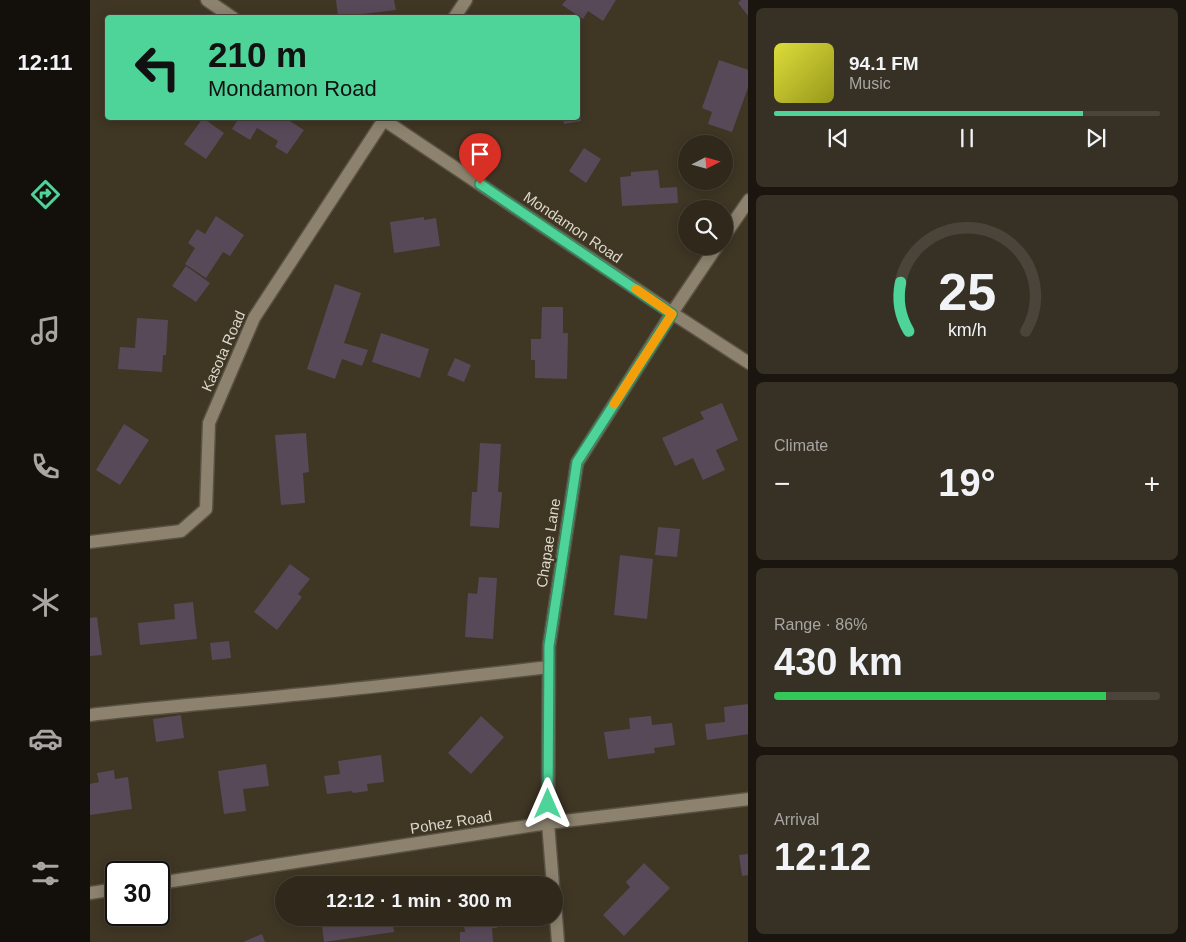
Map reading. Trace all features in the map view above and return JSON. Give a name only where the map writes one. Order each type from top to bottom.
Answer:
[{"type":"street","points":[[207,0],[229,15]]},
{"type":"street","points":[[456,15],[466,0]]},
{"type":"street","name":"Kasota Road","points":[[90,542],[182,531],[206,509],[209,423],[254,318],[382,120]]},
{"type":"street","name":"Mondamon Road","points":[[386,120],[672,314],[748,363]]},
{"type":"street","points":[[733,222],[748,200]]},
{"type":"street","name":"Chapae Lane","points":[[552,876],[548,823],[549,646],[577,462],[711,255]]},
{"type":"street","points":[[90,715],[123,710],[210,704],[422,682],[549,667]]},
{"type":"street","name":"Pohez Road","points":[[170,881],[548,823],[748,799]]},
{"type":"street","points":[[90,893],[105,891]]},
{"type":"street","points":[[557,926],[558,942]]},
{"type":"building","points":[[336,0],[394,0],[396,10],[355,15],[338,15]]},
{"type":"building","points":[[566,0],[616,0],[603,21],[588,11],[583,19],[580,15],[562,5]]},
{"type":"building","points":[[741,0],[748,0],[748,16],[738,3]]},
{"type":"building","points":[[719,60],[748,70],[748,88],[732,132],[708,124],[712,112],[702,108]]},
{"type":"building","points":[[580,116],[581,121],[564,124],[563,120],[580,120]]},
{"type":"building","points":[[202,120],[206,120],[224,133],[206,159],[184,144]]},
{"type":"building","points":[[238,120],[288,120],[304,130],[287,154],[275,147],[278,141],[257,128],[250,140],[232,129]]},
{"type":"building","points":[[584,148],[601,159],[586,183],[569,171]]},
{"type":"building","points":[[658,170],[660,188],[677,187],[678,203],[622,206],[620,177],[631,176],[631,172]]},
{"type":"building","points":[[216,216],[244,235],[230,256],[223,252],[206,278],[185,264],[195,248],[188,243],[197,229],[205,234]]},
{"type":"building","points":[[424,217],[424,220],[436,218],[440,246],[394,253],[390,222]]},
{"type":"building","points":[[186,266],[210,283],[196,302],[172,286]]},
{"type":"building","points":[[335,284],[361,293],[344,343],[368,350],[362,366],[342,359],[335,379],[307,369]]},
{"type":"building","points":[[542,307],[563,307],[563,333],[568,333],[567,379],[535,378],[535,360],[531,360],[531,339],[541,339]]},
{"type":"building","points":[[137,318],[168,320],[166,355],[163,355],[162,372],[118,369],[120,347],[135,348]]},
{"type":"building","points":[[381,333],[429,349],[420,378],[372,362]]},
{"type":"building","points":[[455,358],[471,365],[464,382],[447,375]]},
{"type":"building","points":[[722,403],[738,440],[716,450],[725,470],[703,480],[693,458],[675,466],[662,438],[704,419],[700,412]]},
{"type":"building","points":[[124,424],[149,440],[120,485],[96,470]]},
{"type":"building","points":[[306,433],[309,472],[303,473],[305,503],[281,505],[275,435]]},
{"type":"building","points":[[480,443],[501,444],[498,492],[502,492],[499,528],[470,526],[472,492],[477,492]]},
{"type":"building","points":[[658,527],[680,529],[677,557],[655,555]]},
{"type":"building","points":[[620,555],[653,559],[647,619],[614,615]]},
{"type":"building","points":[[290,564],[310,579],[298,594],[302,597],[277,630],[254,612]]},
{"type":"building","points":[[479,577],[497,578],[493,639],[465,637],[468,593],[477,594]]},
{"type":"building","points":[[193,602],[197,639],[140,645],[138,623],[175,619],[174,604]]},
{"type":"building","points":[[97,617],[102,655],[90,656],[90,618]]},
{"type":"building","points":[[229,641],[231,658],[212,660],[210,643]]},
{"type":"building","points":[[748,704],[748,734],[707,740],[705,724],[725,722],[724,707]]},
{"type":"building","points":[[181,715],[184,738],[156,742],[153,719]]},
{"type":"building","points":[[481,716],[504,737],[471,774],[448,753]]},
{"type":"building","points":[[651,716],[652,725],[672,723],[675,745],[654,748],[655,753],[608,759],[604,732],[630,729],[629,718]]},
{"type":"building","points":[[381,755],[384,782],[367,784],[368,791],[327,794],[324,776],[340,774],[338,761]]},
{"type":"building","points":[[266,764],[269,786],[243,789],[246,811],[224,814],[218,771]]},
{"type":"building","points":[[114,770],[115,779],[128,777],[132,809],[90,815],[90,784],[99,782],[97,773]]},
{"type":"building","points":[[748,854],[748,875],[742,876],[739,855]]},
{"type":"building","points":[[644,863],[670,888],[624,936],[603,915],[630,887],[626,882]]},
{"type":"building","points":[[322,926],[393,926],[394,932],[324,942]]},
{"type":"building","points":[[464,926],[497,926],[497,928],[492,928],[493,942],[460,942],[460,932],[465,932]]},
{"type":"building","points":[[262,934],[265,942],[243,942]]},
{"type":"slow traffic","points":[[614,404],[672,314],[636,289]]},
{"type":"route","points":[[480,184],[672,314],[577,462],[549,646],[548,804]]}]
